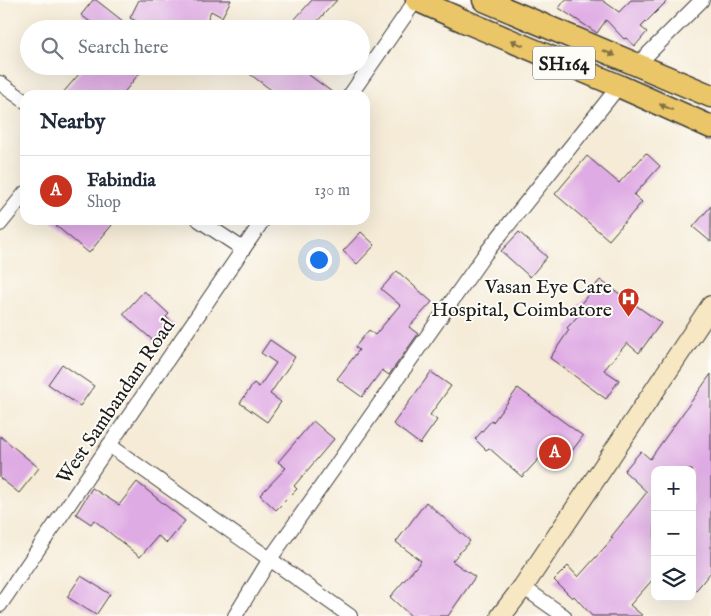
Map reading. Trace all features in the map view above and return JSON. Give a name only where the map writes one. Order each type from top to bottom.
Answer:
[{"type":"main road","name":"SH164","points":[[417,0],[711,127]]},
{"type":"main road","name":"SH164","points":[[484,0],[711,96]]},
{"type":"main road","points":[[501,616],[523,587],[711,306]]},
{"type":"street","points":[[370,67],[417,0]]},
{"type":"street","points":[[637,65],[702,0]]},
{"type":"street","points":[[354,90],[364,75]]},
{"type":"street","points":[[0,82],[20,97]]},
{"type":"street","points":[[234,616],[270,559],[485,254],[619,86]]},
{"type":"street","points":[[0,224],[20,199]]},
{"type":"street","points":[[207,225],[243,249]]},
{"type":"street","name":"West Sambandam Road","points":[[0,605],[260,225]]},
{"type":"street","points":[[109,445],[350,616]]},
{"type":"street","points":[[523,587],[564,616]]},
{"type":"building","points":[[93,0],[96,0],[122,20],[88,20],[81,15]]},
{"type":"building","points":[[139,0],[231,0],[222,17],[211,11],[207,20],[134,20],[130,18]]},
{"type":"building","points":[[312,0],[337,0],[318,20],[294,20]]},
{"type":"building","points":[[565,0],[602,0],[619,12],[631,0],[668,0],[641,27],[647,32],[635,46],[626,38],[624,39],[606,20],[597,33],[559,8]]},
{"type":"building","points":[[78,75],[138,75],[126,90],[65,90]]},
{"type":"building","points":[[251,75],[309,75],[329,90],[271,90]]},
{"type":"building","points":[[646,153],[660,166],[634,195],[642,202],[609,240],[555,194],[587,156],[619,183]]},
{"type":"building","points":[[711,206],[711,242],[693,227]]},
{"type":"building","points":[[55,225],[112,225],[89,253]]},
{"type":"building","points":[[361,232],[375,245],[357,264],[343,251]]},
{"type":"building","points":[[519,232],[547,257],[530,277],[501,251]]},
{"type":"building","points":[[397,271],[432,302],[409,327],[418,334],[389,375],[382,370],[362,397],[337,379],[359,350],[355,347],[369,330],[375,335],[400,305],[381,289]]},
{"type":"building","points":[[600,280],[661,323],[639,353],[627,343],[604,370],[619,380],[606,399],[550,358],[569,330],[567,328],[584,309],[579,306]]},
{"type":"building","points":[[144,291],[169,314],[166,317],[175,325],[157,344],[123,314]]},
{"type":"building","points":[[270,340],[295,357],[270,394],[281,402],[267,422],[240,403],[254,383],[259,387],[276,363],[261,353]]},
{"type":"building","points":[[62,364],[94,386],[80,406],[48,384]]},
{"type":"building","points":[[431,372],[451,386],[430,415],[437,420],[420,444],[393,424]]},
{"type":"building","points":[[711,374],[711,572],[696,590],[696,466],[651,466],[651,581],[630,605],[643,616],[592,616],[574,596],[572,598],[554,580],[568,566],[578,577],[613,538],[611,537],[647,492],[624,471],[641,451],[650,459]]},
{"type":"building","points":[[518,388],[583,436],[563,463],[547,450],[522,477],[489,448],[486,450],[475,439],[492,420],[493,422]]},
{"type":"building","points":[[313,421],[334,439],[294,486],[297,489],[276,510],[260,495],[286,468],[278,462]]},
{"type":"building","points":[[0,436],[39,468],[19,493],[0,478]]},
{"type":"building","points":[[137,482],[185,521],[167,543],[158,536],[140,557],[94,520],[91,524],[76,514],[92,488],[119,505]]},
{"type":"building","points":[[426,502],[470,541],[452,561],[475,577],[448,616],[411,616],[390,597],[421,561],[396,542]]},
{"type":"building","points":[[81,576],[110,594],[96,615],[67,597]]},
{"type":"place","name":"Vasan Eye Care Hospital, Coimbatore","points":[[628,317]]},
{"type":"place","name":"Fabindia","points":[[555,453]]}]
